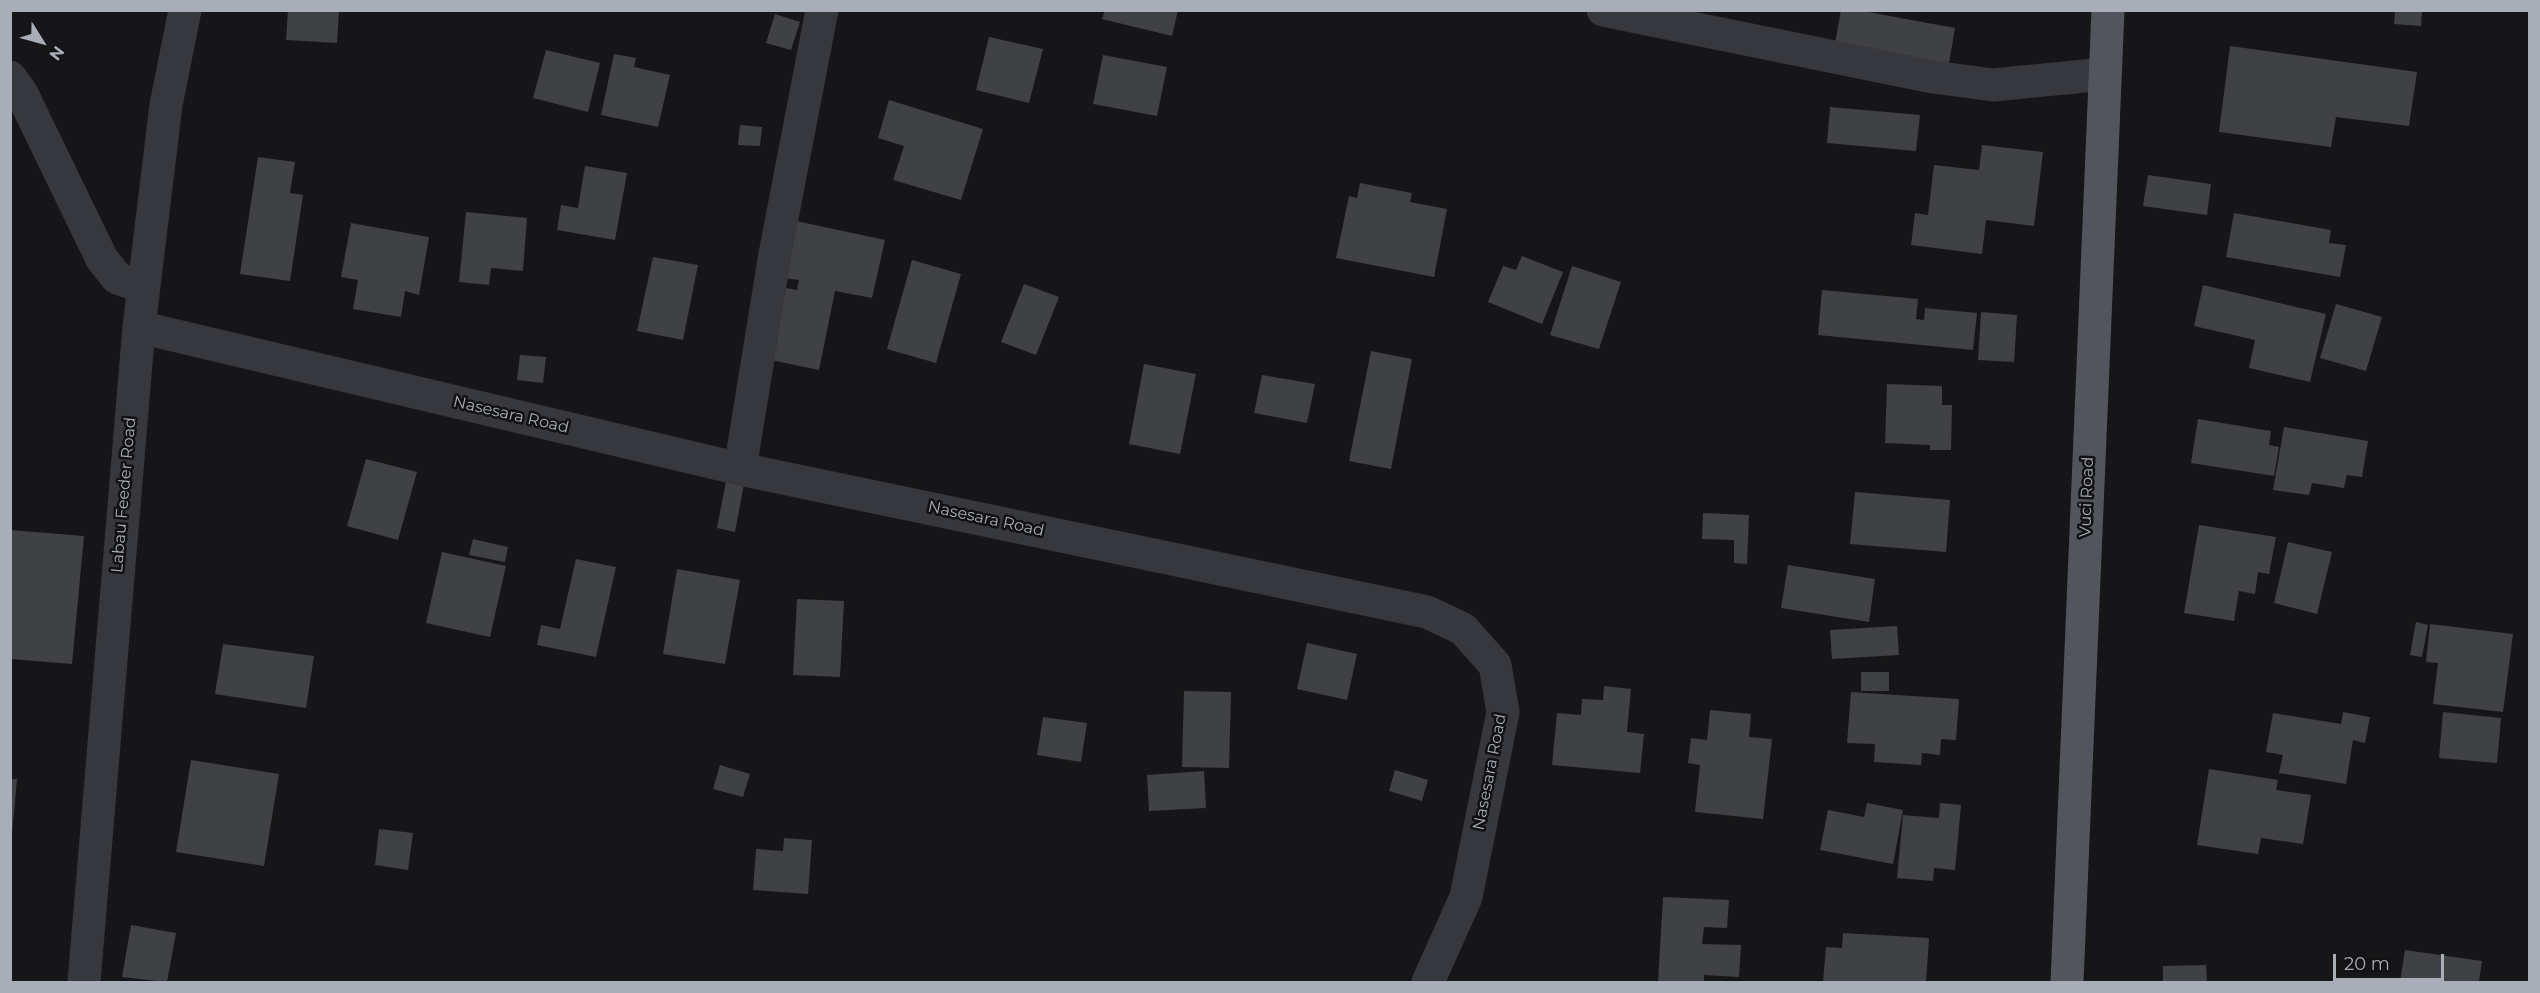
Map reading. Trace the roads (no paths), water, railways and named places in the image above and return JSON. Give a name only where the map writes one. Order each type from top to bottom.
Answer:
[{"type":"main road","name":"Vuci Road","points":[[2067,982],[2108,10]]},
{"type":"street","name":"Labau Feeder Road","points":[[84,982],[143,287],[166,105],[185,10]]},
{"type":"street","points":[[740,469],[775,254],[822,10]]},
{"type":"street","points":[[1603,10],[1933,77],[1993,85],[2105,74]]},
{"type":"street","points":[[10,77],[21,92],[102,260],[117,278],[143,287]]},
{"type":"street","name":"Nasesara Road","points":[[139,327],[740,469],[1427,612],[1463,629],[1495,665],[1503,712],[1466,897],[1428,982]]}]
